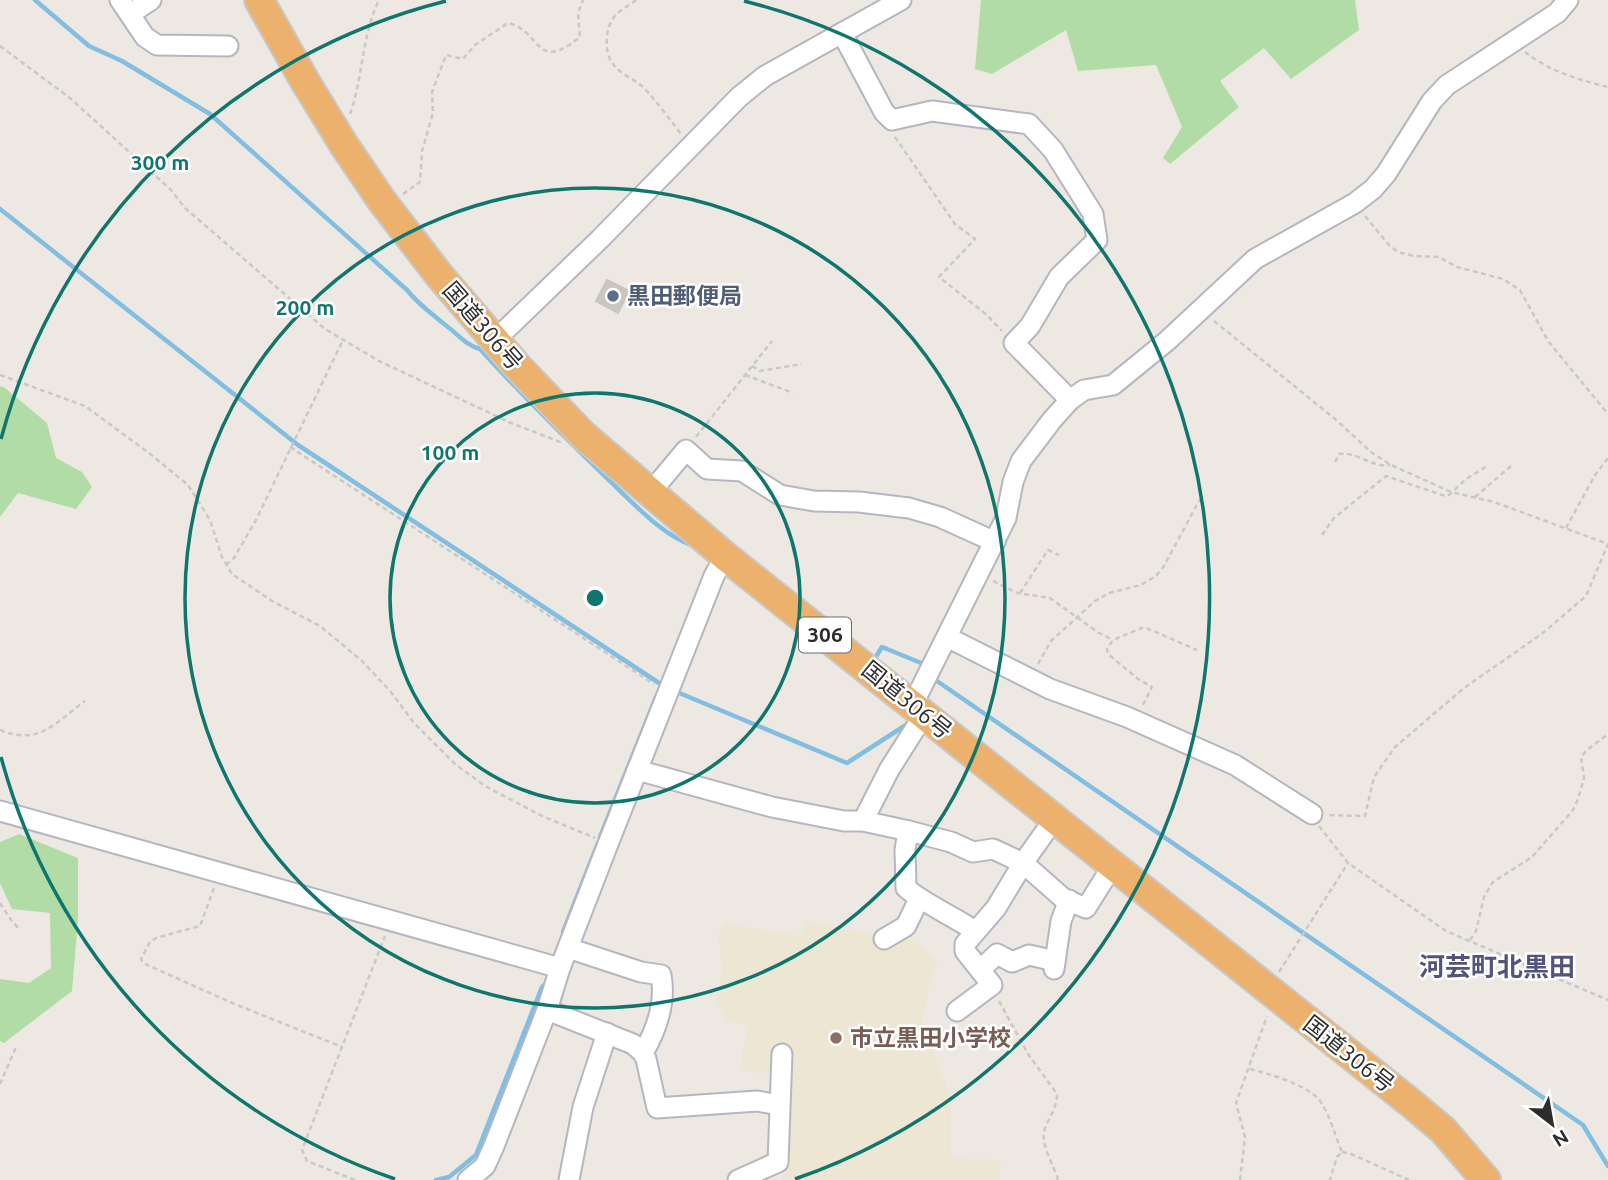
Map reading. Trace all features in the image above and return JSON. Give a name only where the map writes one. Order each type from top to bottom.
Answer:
[{"type":"highway","name":"国道306号","points":[[259,0],[338,134],[386,205],[439,275],[538,390],[583,435],[724,556],[1443,1130],[1486,1180]]},
{"type":"street","points":[[151,0],[125,7],[145,37],[157,45],[228,46]]},
{"type":"street","points":[[495,340],[600,239],[752,85],[901,0]]},
{"type":"street","points":[[863,821],[919,709],[947,637],[1006,517],[1013,482],[1021,461],[1052,420],[1070,400],[1090,388],[1113,385],[1167,341],[1255,259],[1355,203],[1373,189],[1432,101],[1447,85],[1557,13],[1568,0]]},
{"type":"street","points":[[842,33],[884,112],[892,120],[932,111],[1029,124],[1053,150],[1093,214],[1097,240],[1059,277],[1030,326],[1014,343],[1070,400]]},
{"type":"street","points":[[650,493],[686,450],[707,469],[742,471],[780,495],[814,501],[859,502],[909,508],[940,517],[995,542]]},
{"type":"street","points":[[480,1177],[547,1010],[560,968],[636,770],[724,556]]},
{"type":"street","points":[[947,637],[1050,689],[1136,721],[1235,765],[1312,814]]},
{"type":"street","points":[[636,770],[772,807],[908,831],[951,842],[974,852],[993,849],[1022,864],[1064,899],[1077,904]]},
{"type":"street","points":[[0,811],[560,968]]},
{"type":"street","points":[[985,978],[965,948],[967,941],[996,908],[1022,864],[1055,818]]},
{"type":"street","points":[[908,831],[905,886],[919,899],[934,905],[975,931]]},
{"type":"street","points":[[957,1011],[985,978],[998,954],[1012,962],[1029,955],[1055,965],[1061,921],[1113,865]]},
{"type":"street","points":[[884,939],[906,926],[919,899]]},
{"type":"street","points":[[568,948],[641,972],[661,975],[664,995],[643,1053]]},
{"type":"street","points":[[547,1010],[633,1044],[643,1053],[657,1108],[757,1101],[779,1105]]},
{"type":"street","points":[[569,1180],[583,1107],[607,1033]]},
{"type":"street","points":[[738,1180],[778,1162],[782,1054]]},
{"type":"path","points":[[338,134],[345,129],[352,108],[362,72],[372,13],[379,0]]},
{"type":"path","points":[[386,205],[419,182],[422,151],[433,113],[432,93],[446,55],[463,59],[475,45],[508,23],[517,26],[545,51],[555,52],[580,37],[578,13],[583,0]]},
{"type":"path","points":[[636,0],[614,17],[610,24],[607,45],[610,59],[614,66],[632,77],[645,90],[691,144]]},
{"type":"path","points":[[1516,40],[1525,52],[1537,61],[1580,80],[1608,87]]},
{"type":"path","points":[[0,46],[70,98],[171,190],[186,208],[300,309],[343,340],[379,361],[499,417],[561,443],[568,443]]},
{"type":"path","points":[[892,120],[892,134],[955,224],[975,239],[939,277],[987,316],[1014,343]]},
{"type":"path","points":[[1355,203],[1389,245],[1398,252],[1439,257],[1457,267],[1503,279],[1520,290],[1526,297],[1536,324],[1548,341],[1608,414]]},
{"type":"path","points":[[1200,310],[1335,419],[1371,452],[1391,465],[1453,492],[1494,502],[1608,544],[1586,596],[1543,633],[1464,688],[1395,747],[1374,777],[1365,816],[1312,814]]},
{"type":"path","points":[[226,565],[234,558],[256,520],[343,340]]},
{"type":"path","points":[[686,450],[772,341]]},
{"type":"path","points":[[752,366],[760,371],[802,364]]},
{"type":"path","points":[[0,375],[85,406],[188,485],[210,520],[226,565],[232,574],[272,601],[320,626],[362,661],[391,692],[414,723],[455,764],[485,786],[542,816],[608,844]]},
{"type":"path","points":[[745,375],[793,393]]},
{"type":"path","points":[[291,445],[668,691]]},
{"type":"path","points":[[1335,462],[1339,454],[1347,453],[1376,465],[1391,465]]},
{"type":"path","points":[[1566,528],[1595,475],[1608,458]]},
{"type":"path","points":[[1322,535],[1334,518],[1386,477],[1445,496],[1487,466]]},
{"type":"path","points":[[1475,497],[1511,466]]},
{"type":"path","points":[[1030,679],[1051,641],[1077,616],[1104,596],[1140,585],[1156,576],[1200,499]]},
{"type":"path","points":[[1020,593],[1048,550],[1059,555]]},
{"type":"path","points":[[978,574],[987,576],[1007,590],[1050,598],[1113,640]]},
{"type":"path","points":[[1136,721],[1152,687],[1108,654],[1107,649],[1113,640],[1144,627],[1197,650]]},
{"type":"path","points":[[0,730],[33,736],[85,701]]},
{"type":"path","points":[[1468,941],[1476,931],[1484,897],[1493,882],[1532,857],[1573,810],[1582,789],[1584,767],[1581,757],[1608,734]]},
{"type":"path","points":[[1312,814],[1325,836],[1348,863],[1446,931],[1608,1000]]},
{"type":"path","points":[[1240,1180],[1245,1137],[1236,1102],[1250,1069],[1271,1007],[1273,993],[1348,863]]},
{"type":"path","points":[[219,873],[200,926],[156,938],[150,942],[141,959],[143,963],[232,1003],[342,1047]]},
{"type":"path","points":[[0,903],[20,930]]},
{"type":"path","points":[[355,1180],[307,1161],[302,1150],[391,921]]},
{"type":"path","points":[[985,978],[1028,1054],[1056,1094],[1054,1110],[1043,1139],[1058,1180]]},
{"type":"path","points":[[0,1084],[17,1045]]},
{"type":"path","points":[[1250,1069],[1286,1080],[1319,1100],[1342,1152]]},
{"type":"path","points":[[1330,1180],[1337,1157],[1342,1152]]},
{"type":"path","points":[[1342,1152],[1409,1180]]},
{"type":"shaded area","name":"市立黒田小学校","points":[[806,922],[877,936],[905,936],[924,948],[938,963],[933,971],[921,1022],[951,1097],[951,1158],[1001,1160],[1000,1180],[783,1180],[774,1074],[739,1071],[748,1025],[726,1020],[717,1001],[722,968],[718,933],[725,924],[802,936]]},
{"type":"green space","points":[[981,0],[1355,0],[1359,30],[1291,79],[1264,48],[1220,81],[1239,107],[1170,164],[1163,158],[1182,127],[1156,65],[1078,71],[1066,30],[992,74],[975,69]]},
{"type":"green space","points":[[0,386],[47,423],[56,458],[82,472],[92,487],[76,509],[18,493],[0,517]]},
{"type":"green space","points":[[19,834],[78,858],[78,920],[72,991],[4,1043],[0,1041],[0,979],[29,983],[51,968],[50,913],[12,909],[0,883],[0,842]]},
{"type":"building","points":[[607,280],[629,291],[618,313],[596,301]]},
{"type":"waterway","points":[[35,0],[89,46],[122,61],[210,114],[425,308],[465,342],[480,349],[560,432],[650,519],[672,536],[695,546]]},
{"type":"waterway","points":[[0,209],[298,445],[659,683]]},
{"type":"waterway","points":[[872,658],[874,660],[882,647],[926,665]]},
{"type":"waterway","points":[[932,682],[934,679],[1583,1125],[1608,1166]]},
{"type":"waterway","points":[[677,692],[847,763],[909,723]]},
{"type":"waterway","points":[[600,837],[656,697]]},
{"type":"waterway","points":[[563,932],[598,843]]},
{"type":"waterway","points":[[436,1180],[449,1177],[476,1155],[542,987],[546,983]]},
{"type":"place","name":"黒田郵便局","points":[[613,296]]},
{"type":"place","name":"市立黒田小学校","points":[[836,1038]]},
{"type":"district","name":"河芸町北黒田","points":[[1497,967]]}]
